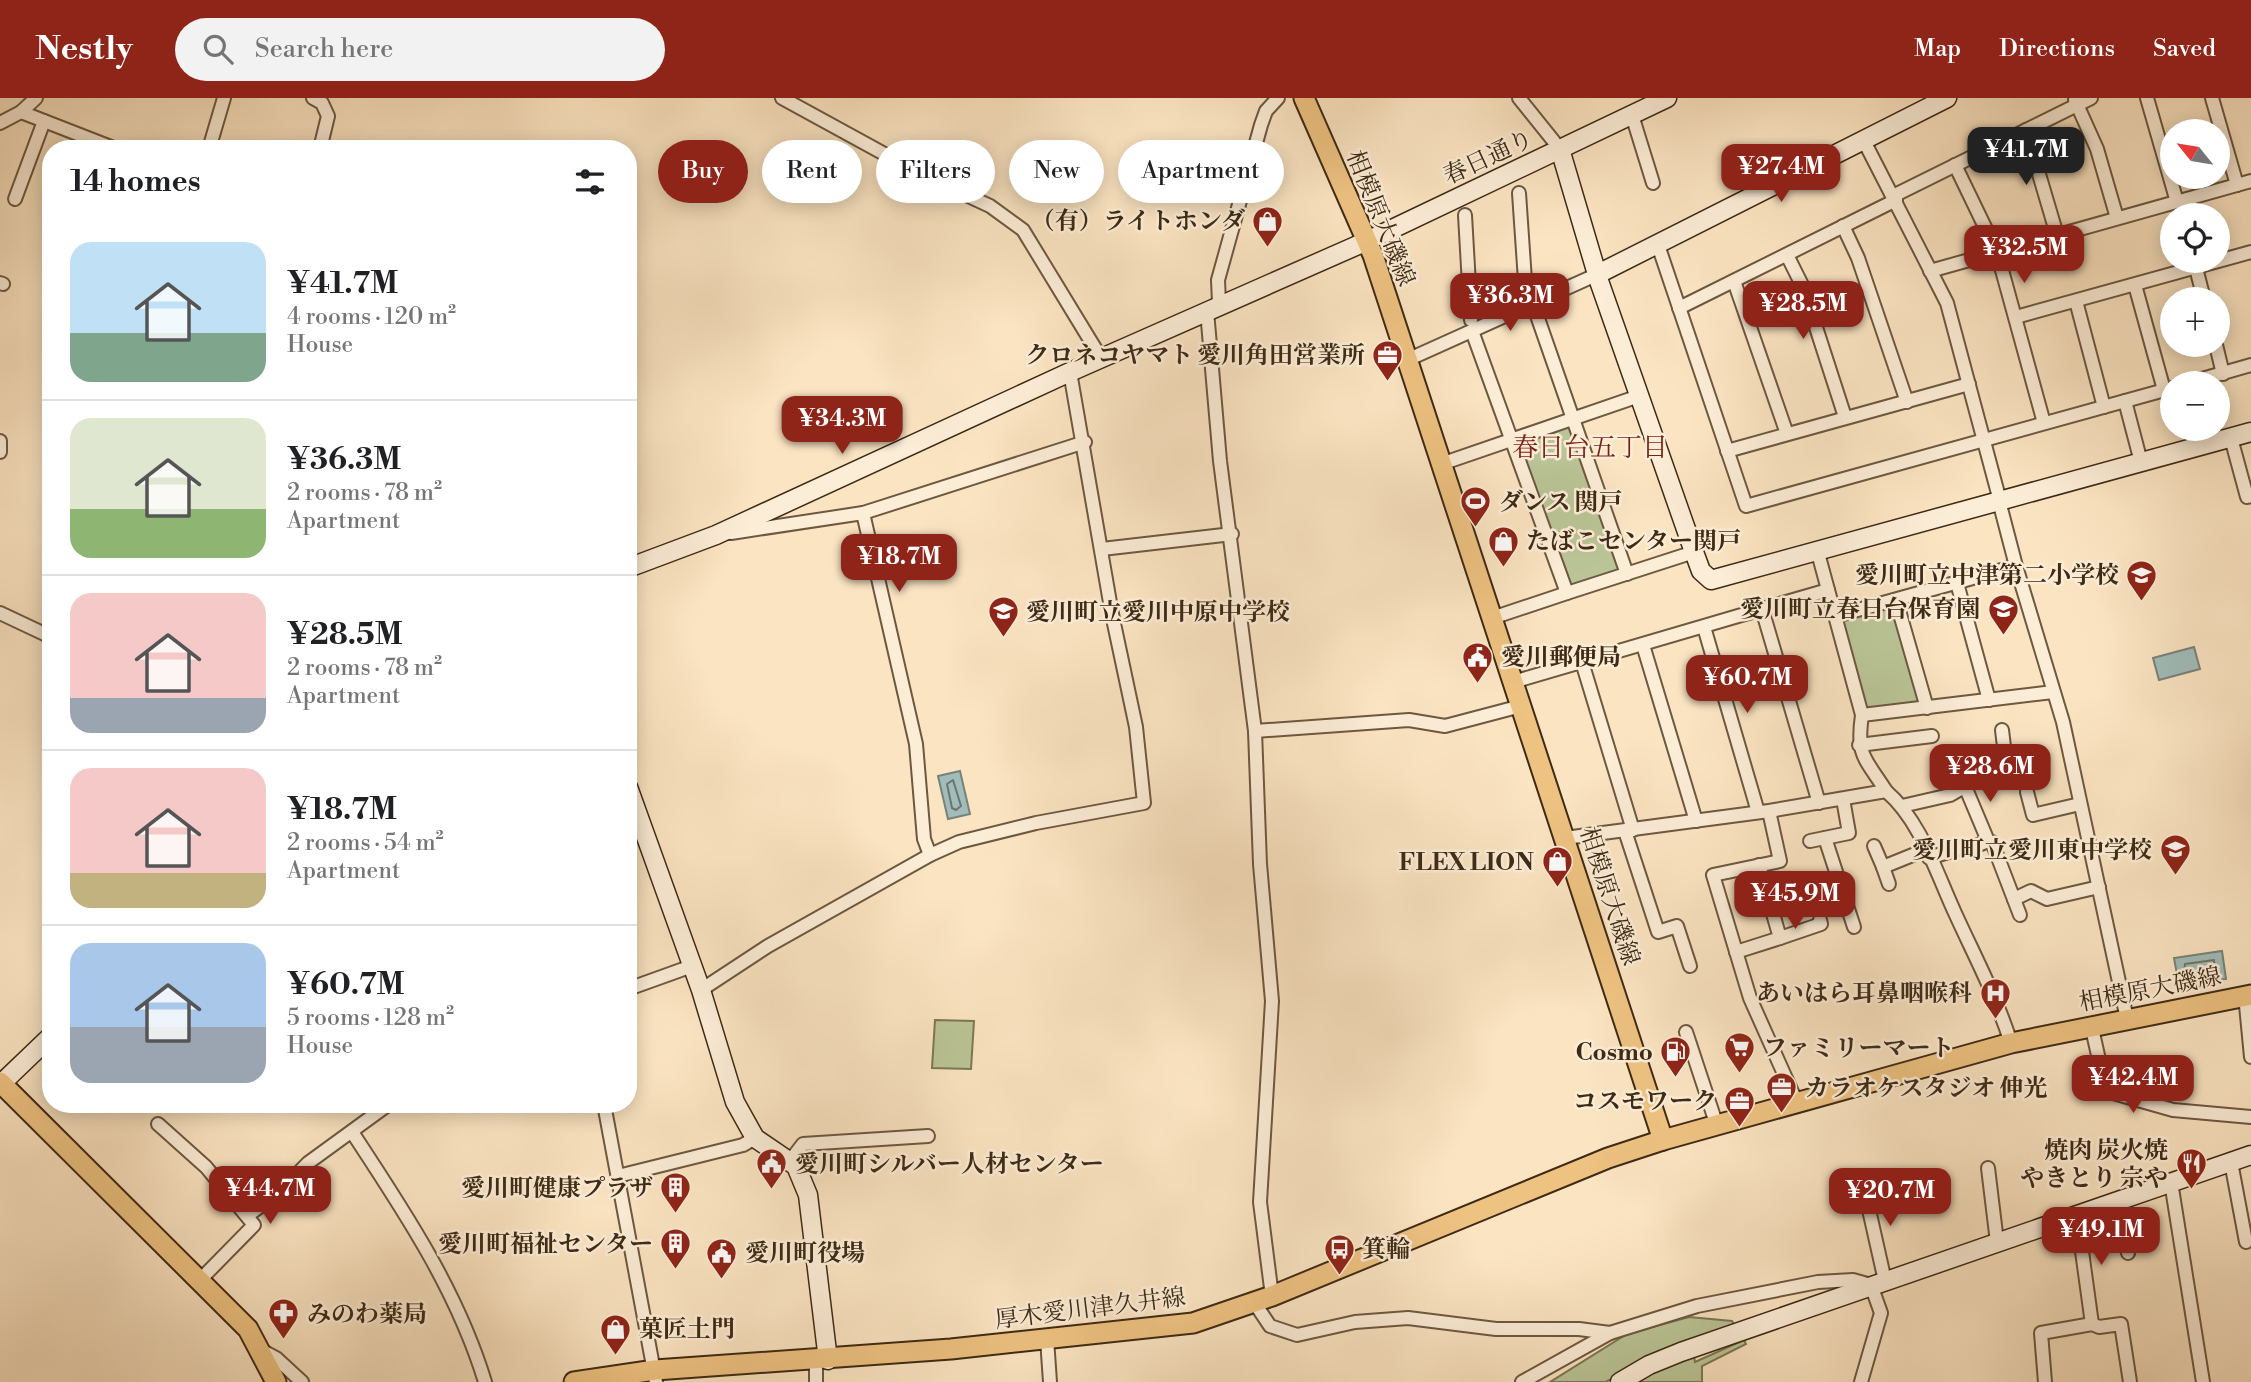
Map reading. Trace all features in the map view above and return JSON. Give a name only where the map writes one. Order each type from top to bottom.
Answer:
[{"type":"main road","name":"相模原大磯線","points":[[1304,98],[1367,241],[1663,1140],[2011,1042],[2248,995]]},
{"type":"main road","points":[[1,1083],[201,1279],[248,1329],[276,1382]]},
{"type":"main road","name":"厚木愛川津久井線","points":[[574,1382],[1047,1339],[1193,1322],[1263,1299],[1608,1158],[1663,1140]]},
{"type":"street","points":[[0,123],[20,112],[36,98]]},
{"type":"street","points":[[212,140],[224,98]]},
{"type":"street","points":[[313,98],[322,103],[328,116],[322,140]]},
{"type":"street","points":[[782,98],[1008,217],[1023,230],[1101,358]]},
{"type":"street","points":[[1278,98],[1266,111],[1261,125],[1218,280],[1219,303],[1207,312],[1220,461],[1255,732],[1260,864],[1272,1000],[1260,1202],[1263,1299],[1270,1326],[1297,1335],[1355,1322],[1408,1318],[1496,1329],[1578,1329],[1610,1333]]},
{"type":"street","points":[[1519,98],[1560,149],[1598,274],[1694,552],[1701,571],[1717,580],[2251,432]]},
{"type":"street","name":"春日通り","points":[[637,565],[716,536],[1070,372],[1367,241],[1667,98]]},
{"type":"street","points":[[1679,308],[1843,226],[2075,102],[2091,98]]},
{"type":"street","points":[[2147,98],[2177,202]]},
{"type":"street","points":[[2212,98],[2236,185]]},
{"type":"street","points":[[1407,360],[1472,325],[1598,274],[1658,245],[1942,99]]},
{"type":"street","points":[[2075,102],[2098,149],[2117,218]]},
{"type":"street","points":[[20,112],[93,140]]},
{"type":"street","points":[[1632,115],[1653,183]]},
{"type":"street","points":[[20,194],[44,121]]},
{"type":"street","points":[[2026,130],[2057,235]]},
{"type":"street","points":[[1864,141],[1947,303],[2053,692],[2127,1018]]},
{"type":"street","points":[[1955,165],[1997,252],[2044,423]]},
{"type":"street","points":[[1930,271],[2251,181]]},
{"type":"street","points":[[1519,193],[1530,300],[1627,574]]},
{"type":"street","points":[[1465,215],[1472,325],[1567,593]]},
{"type":"street","points":[[1843,226],[1858,258],[1907,402]]},
{"type":"street","points":[[1658,245],[1745,506],[2160,391]]},
{"type":"street","points":[[2230,258],[2251,252]]},
{"type":"street","points":[[1787,255],[1802,287],[1845,417]]},
{"type":"street","points":[[2016,317],[2178,273]]},
{"type":"street","points":[[1734,281],[1787,434]]},
{"type":"street","points":[[2135,285],[2162,371]]},
{"type":"street","points":[[2076,301],[2104,407]]},
{"type":"street","points":[[2230,372],[2251,365]]},
{"type":"street","points":[[701,990],[768,946],[930,855],[959,842],[1010,829],[1144,803],[1136,727],[1112,614],[1070,372]]},
{"type":"street","points":[[1727,451],[1969,384]]},
{"type":"street","points":[[1441,464],[1639,396]]},
{"type":"street","points":[[2125,401],[2141,462]]},
{"type":"street","points":[[2231,438],[2247,497],[2251,496]]},
{"type":"street","points":[[0,441],[0,452]]},
{"type":"street","points":[[716,536],[863,513],[1084,442]]},
{"type":"street","points":[[863,513],[916,744],[924,839],[930,855]]},
{"type":"street","points":[[1102,550],[1231,534]]},
{"type":"street","points":[[1492,618],[1694,552]]},
{"type":"street","points":[[1818,553],[1862,715],[1859,745],[1886,791],[1902,806],[1927,854],[1988,978],[2011,1042]]},
{"type":"street","points":[[1836,616],[2017,566]]},
{"type":"street","points":[[1957,583],[1989,700]]},
{"type":"street","points":[[1513,682],[1828,590]]},
{"type":"street","points":[[1896,600],[1927,708]]},
{"type":"street","points":[[1762,609],[1819,803]]},
{"type":"street","points":[[0,613],[42,633]]},
{"type":"street","points":[[1704,627],[1780,860],[1713,875],[1749,998],[1797,1103]]},
{"type":"street","points":[[1643,645],[1696,821]]},
{"type":"street","points":[[1582,662],[1658,932],[1682,924],[1690,966]]},
{"type":"street","points":[[1862,715],[2053,692]]},
{"type":"street","points":[[1255,732],[1409,720],[1445,726],[1521,706]]},
{"type":"street","points":[[2002,730],[2006,763]]},
{"type":"street","points":[[1859,745],[1932,736]]},
{"type":"street","points":[[1902,806],[1950,795],[1962,788],[1967,791],[1988,841],[1992,842],[2020,915]]},
{"type":"street","points":[[1565,838],[1629,831],[1886,791]]},
{"type":"street","points":[[2025,798],[2033,814],[2080,804]]},
{"type":"street","points":[[1810,841],[1849,833],[1843,799]]},
{"type":"street","points":[[637,812],[701,990],[735,1102],[755,1138],[790,1161],[803,1176],[808,1195],[822,1360],[816,1382]]},
{"type":"street","points":[[1825,838],[1853,910],[1854,927]]},
{"type":"street","points":[[1883,867],[1927,854],[1971,848],[1988,841]]},
{"type":"street","points":[[1874,846],[1889,884]]},
{"type":"street","points":[[1759,865],[1780,937]]},
{"type":"street","points":[[2014,899],[2031,891],[2047,899],[2099,887]]},
{"type":"street","points":[[1736,952],[1821,924]]},
{"type":"street","points":[[637,986],[692,965]]},
{"type":"street","points":[[2248,995],[2251,1057]]},
{"type":"street","points":[[2091,1024],[2106,1091],[2173,1110],[2251,1117]]},
{"type":"street","points":[[1686,1032],[1717,1126]]},
{"type":"street","points":[[1,1083],[42,1044]]},
{"type":"street","points":[[247,1216],[281,1191],[308,1163],[377,1113]]},
{"type":"street","points":[[606,1113],[655,1376]]},
{"type":"street","points":[[158,1124],[206,1167],[254,1225],[201,1279]]},
{"type":"street","points":[[352,1132],[421,1237],[474,1344],[485,1382]]},
{"type":"street","points":[[790,1161],[803,1144],[928,1136]]},
{"type":"street","points":[[618,1176],[743,1145],[755,1138]]},
{"type":"street","points":[[1620,1382],[1649,1365],[1681,1352],[2251,1155]]},
{"type":"street","points":[[2231,1162],[2241,1235]]},
{"type":"street","points":[[1985,1176],[1997,1242]]},
{"type":"street","points":[[2171,1182],[2203,1382]]},
{"type":"street","points":[[1861,1382],[1881,1314],[1863,1183]]},
{"type":"street","points":[[2118,1200],[2127,1253]]},
{"type":"street","points":[[2077,1215],[2092,1324]]},
{"type":"street","points":[[1522,1382],[1610,1333],[1697,1306],[1818,1282],[1853,1280],[1878,1283]]},
{"type":"street","points":[[2045,1382],[2041,1333],[2092,1324],[2121,1324],[2130,1382]]},
{"type":"street","points":[[1047,1339],[1050,1382]]},
{"type":"street","points":[[261,1350],[276,1358],[302,1382]]},
{"type":"green space","points":[[1572,426],[1621,571],[1569,587],[1516,445]]},
{"type":"green space","points":[[1893,606],[1919,704],[1865,711],[1841,619]]},
{"type":"green space","points":[[935,1020],[974,1021],[971,1069],[932,1068]]},
{"type":"green space","points":[[1689,1317],[1732,1321],[1735,1326],[1692,1345],[1695,1362],[1744,1340],[1746,1344],[1702,1366],[1702,1382],[1627,1382],[1625,1373],[1605,1382],[1550,1382],[1627,1334]]},
{"type":"water","points":[[2194,647],[2200,669],[2159,680],[2153,658]]},
{"type":"water","points":[[960,771],[970,814],[948,819],[938,776]]},
{"type":"water","points":[[2222,951],[2226,979],[2179,985],[2174,958]]},
{"type":"place","name":"（有）ライトホンダ","points":[[1268,248]]},
{"type":"place","name":"クロネコヤマト 愛川角田営業所","points":[[1388,382]]},
{"type":"place","name":"ダンス 関戸","points":[[1476,529]]},
{"type":"place","name":"たばこセンター関戸","points":[[1503,568]]},
{"type":"place","name":"愛川町立中津第二小学校","points":[[2142,602]]},
{"type":"place","name":"愛川町立春日台保育園","points":[[2003,636]]},
{"type":"place","name":"愛川町立愛川中原中学校","points":[[1003,639]]},
{"type":"place","name":"愛川郵便局","points":[[1478,684]]},
{"type":"place","name":"愛川町立愛川東中学校","points":[[2175,877]]},
{"type":"place","name":"FLEX LION","points":[[1557,889]]},
{"type":"place","name":"あいはら耳鼻咽喉科","points":[[1995,1020]]},
{"type":"place","name":"ファミリーマート","points":[[1740,1075]]},
{"type":"place","name":"Cosmo","points":[[1676,1079]]},
{"type":"place","name":"カラオケスタジオ 伸光","points":[[1782,1115]]},
{"type":"place","name":"コスモワーク","points":[[1740,1128]]},
{"type":"place","name":"愛川町シルバー人材センター","points":[[772,1191]]},
{"type":"place","name":"焼肉 炭火焼 やきとり 宗や","points":[[2191,1191]]},
{"type":"place","name":"愛川町健康プラザ","points":[[676,1215]]},
{"type":"place","name":"愛川町福祉センター","points":[[676,1271]]},
{"type":"place","name":"箕輪","points":[[1339,1276]]},
{"type":"place","name":"愛川町役場","points":[[722,1280]]},
{"type":"place","name":"みのわ薬局","points":[[284,1341]]},
{"type":"place","name":"菓匠土門","points":[[616,1356]]},
{"type":"district","name":"春日台五丁目","points":[[1590,447]]}]
